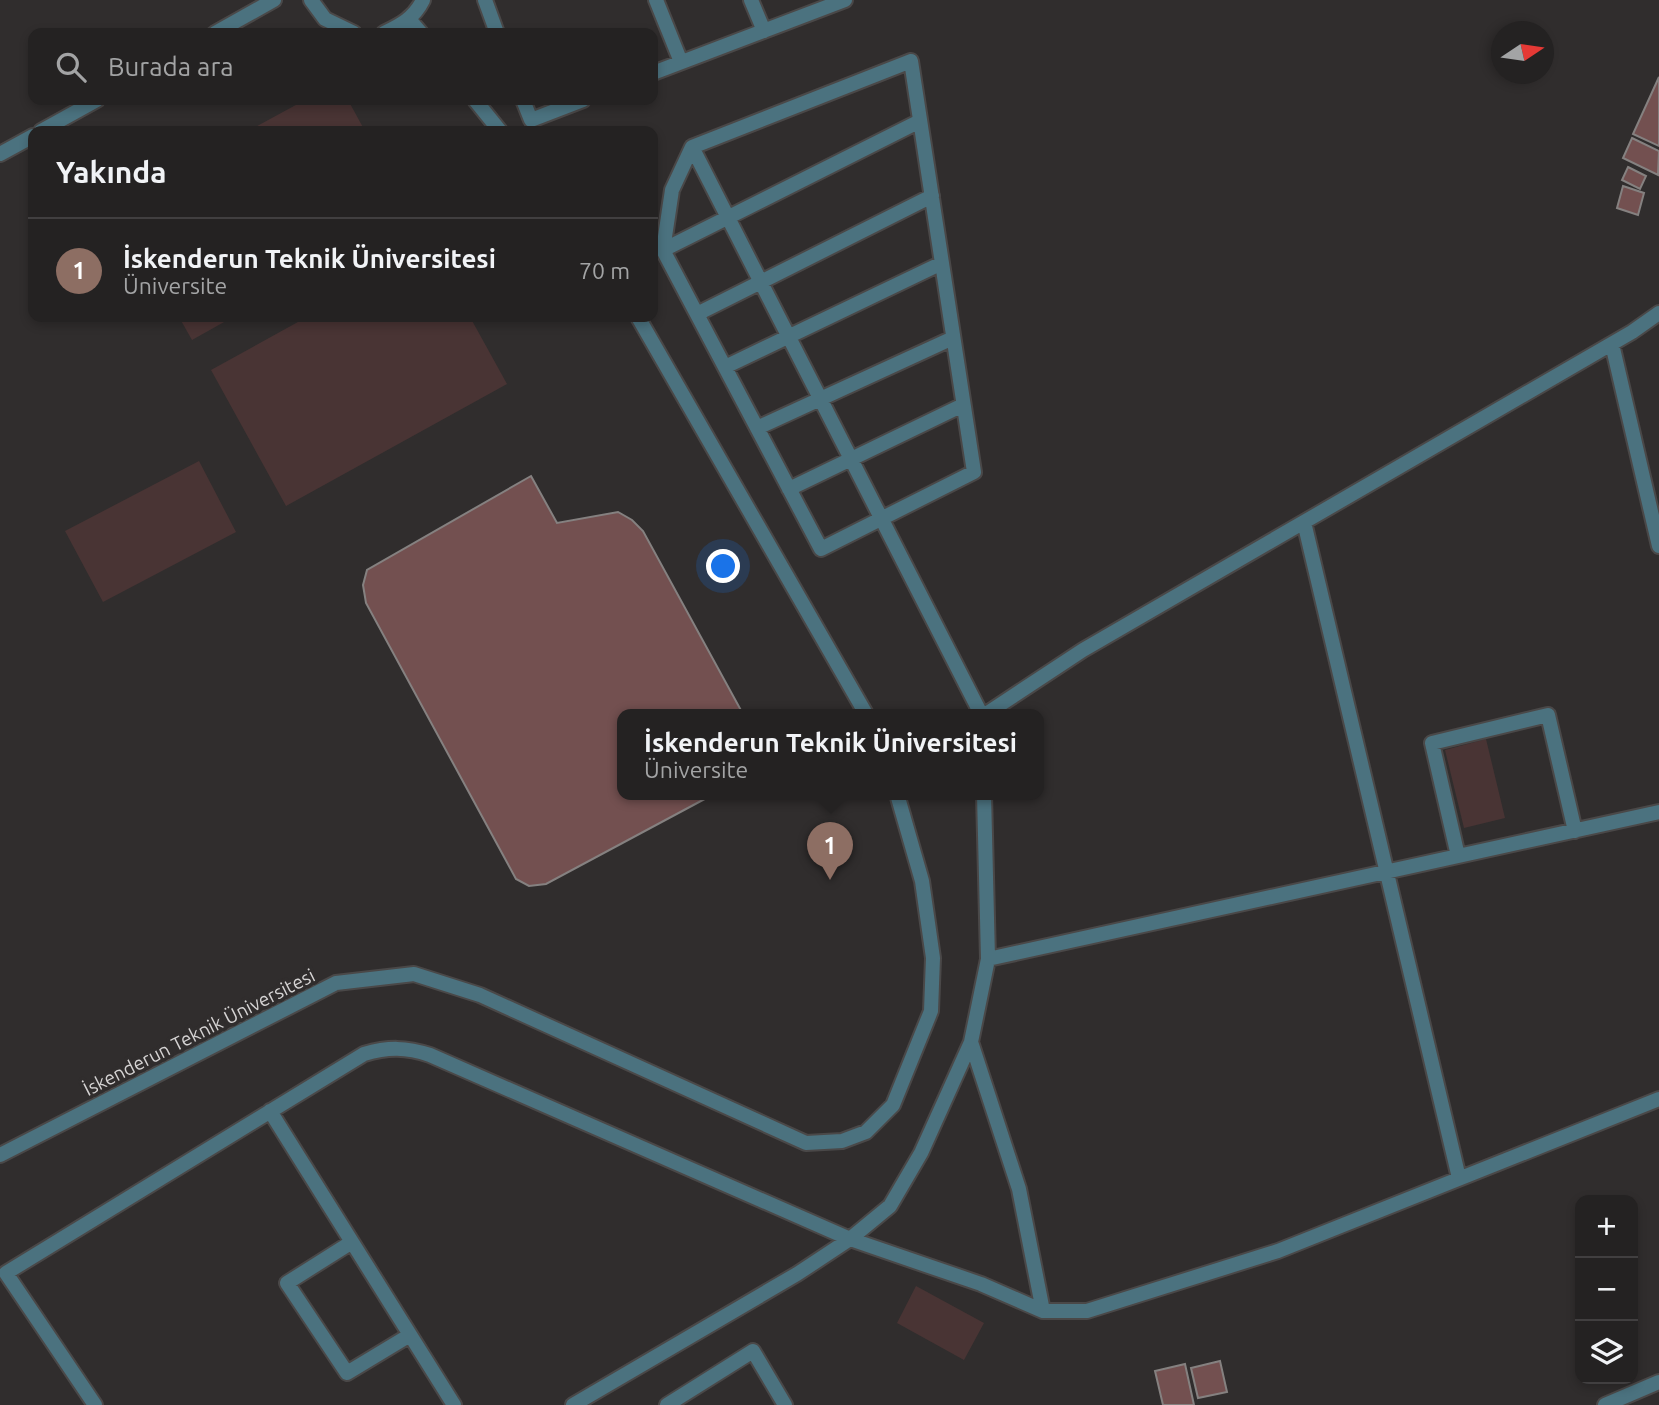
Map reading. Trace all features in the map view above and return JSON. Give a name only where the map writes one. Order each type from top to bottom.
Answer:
[{"type":"street","points":[[224,28],[274,0]]},
{"type":"street","points":[[311,0],[325,19],[338,28]]},
{"type":"street","points":[[393,28],[409,19],[423,0]]},
{"type":"street","points":[[485,0],[496,28]]},
{"type":"street","points":[[656,0],[681,62]]},
{"type":"street","points":[[751,0],[764,31]]},
{"type":"street","points":[[658,71],[845,0]]},
{"type":"street","points":[[409,19],[417,28]]},
{"type":"street","points":[[911,61],[920,121],[974,472],[821,549],[663,250],[672,190],[692,148],[911,61]]},
{"type":"street","points":[[50,126],[88,105]]},
{"type":"street","points":[[479,105],[496,126]]},
{"type":"street","points":[[525,105],[531,120],[570,105]]},
{"type":"street","points":[[663,250],[920,121]]},
{"type":"street","points":[[0,154],[28,139]]},
{"type":"street","points":[[692,148],[981,709]]},
{"type":"street","points":[[697,314],[932,196]]},
{"type":"street","points":[[725,367],[942,263]]},
{"type":"street","points":[[992,709],[1083,650],[1612,344],[1659,313]]},
{"type":"street","points":[[641,322],[863,709]]},
{"type":"street","points":[[757,428],[953,338]]},
{"type":"street","points":[[1612,344],[1659,545]]},
{"type":"street","points":[[789,489],[963,405]]},
{"type":"street","points":[[1304,522],[1460,1178]]},
{"type":"street","points":[[1458,856],[1432,743],[1548,715],[1575,831]]},
{"type":"street","name":"İskenderun Teknik Üniversitesi","points":[[0,1155],[336,983],[414,974],[480,995],[806,1143],[842,1141],[866,1132],[893,1105],[931,1011],[933,958],[922,881],[899,800]]},
{"type":"street","points":[[573,1405],[797,1274],[850,1238],[890,1206],[921,1153],[971,1042],[988,959],[984,800]]},
{"type":"street","points":[[988,959],[1659,812]]},
{"type":"street","points":[[971,1042],[1019,1189],[1043,1311]]},
{"type":"street","points":[[95,1405],[6,1273],[364,1054],[382,1048],[415,1050],[850,1238],[981,1284],[1043,1311],[1087,1311],[1265,1255],[1659,1099]]},
{"type":"street","points":[[270,1111],[454,1405]]},
{"type":"street","points":[[352,1242],[287,1283],[346,1373],[410,1335]]},
{"type":"street","points":[[667,1405],[753,1351],[785,1405]]},
{"type":"street","points":[[1605,1405],[1659,1382]]},
{"type":"shaded area","points":[[296,105],[351,105],[362,126],[257,126]]},
{"type":"shaded area","points":[[182,322],[224,322],[192,340]]},
{"type":"shaded area","points":[[298,322],[473,322],[507,384],[286,506],[211,370]]},
{"type":"shaded area","points":[[199,461],[236,532],[103,602],[65,531]]},
{"type":"shaded area","points":[[1486,739],[1505,818],[1464,828],[1445,750]]},
{"type":"shaded area","points":[[916,1286],[984,1323],[964,1360],[897,1323]]},
{"type":"building","points":[[1659,77],[1659,146],[1633,134]]},
{"type":"building","points":[[1632,138],[1659,151],[1658,175],[1623,158]]},
{"type":"building","points":[[1628,167],[1646,176],[1640,189],[1622,180]]},
{"type":"building","points":[[1623,186],[1644,193],[1638,215],[1617,208]]},
{"type":"building","points":[[531,476],[557,523],[618,512],[632,520],[643,531],[740,709],[617,709],[617,800],[703,800],[546,884],[529,886],[516,879],[366,603],[363,585],[367,570]]},
{"type":"building","points":[[1220,1361],[1227,1392],[1198,1398],[1191,1368]]},
{"type":"building","points":[[1185,1364],[1194,1405],[1163,1405],[1155,1371]]},
{"type":"place","name":"İskenderun Teknik Üniversitesi","points":[[830,880]]}]
